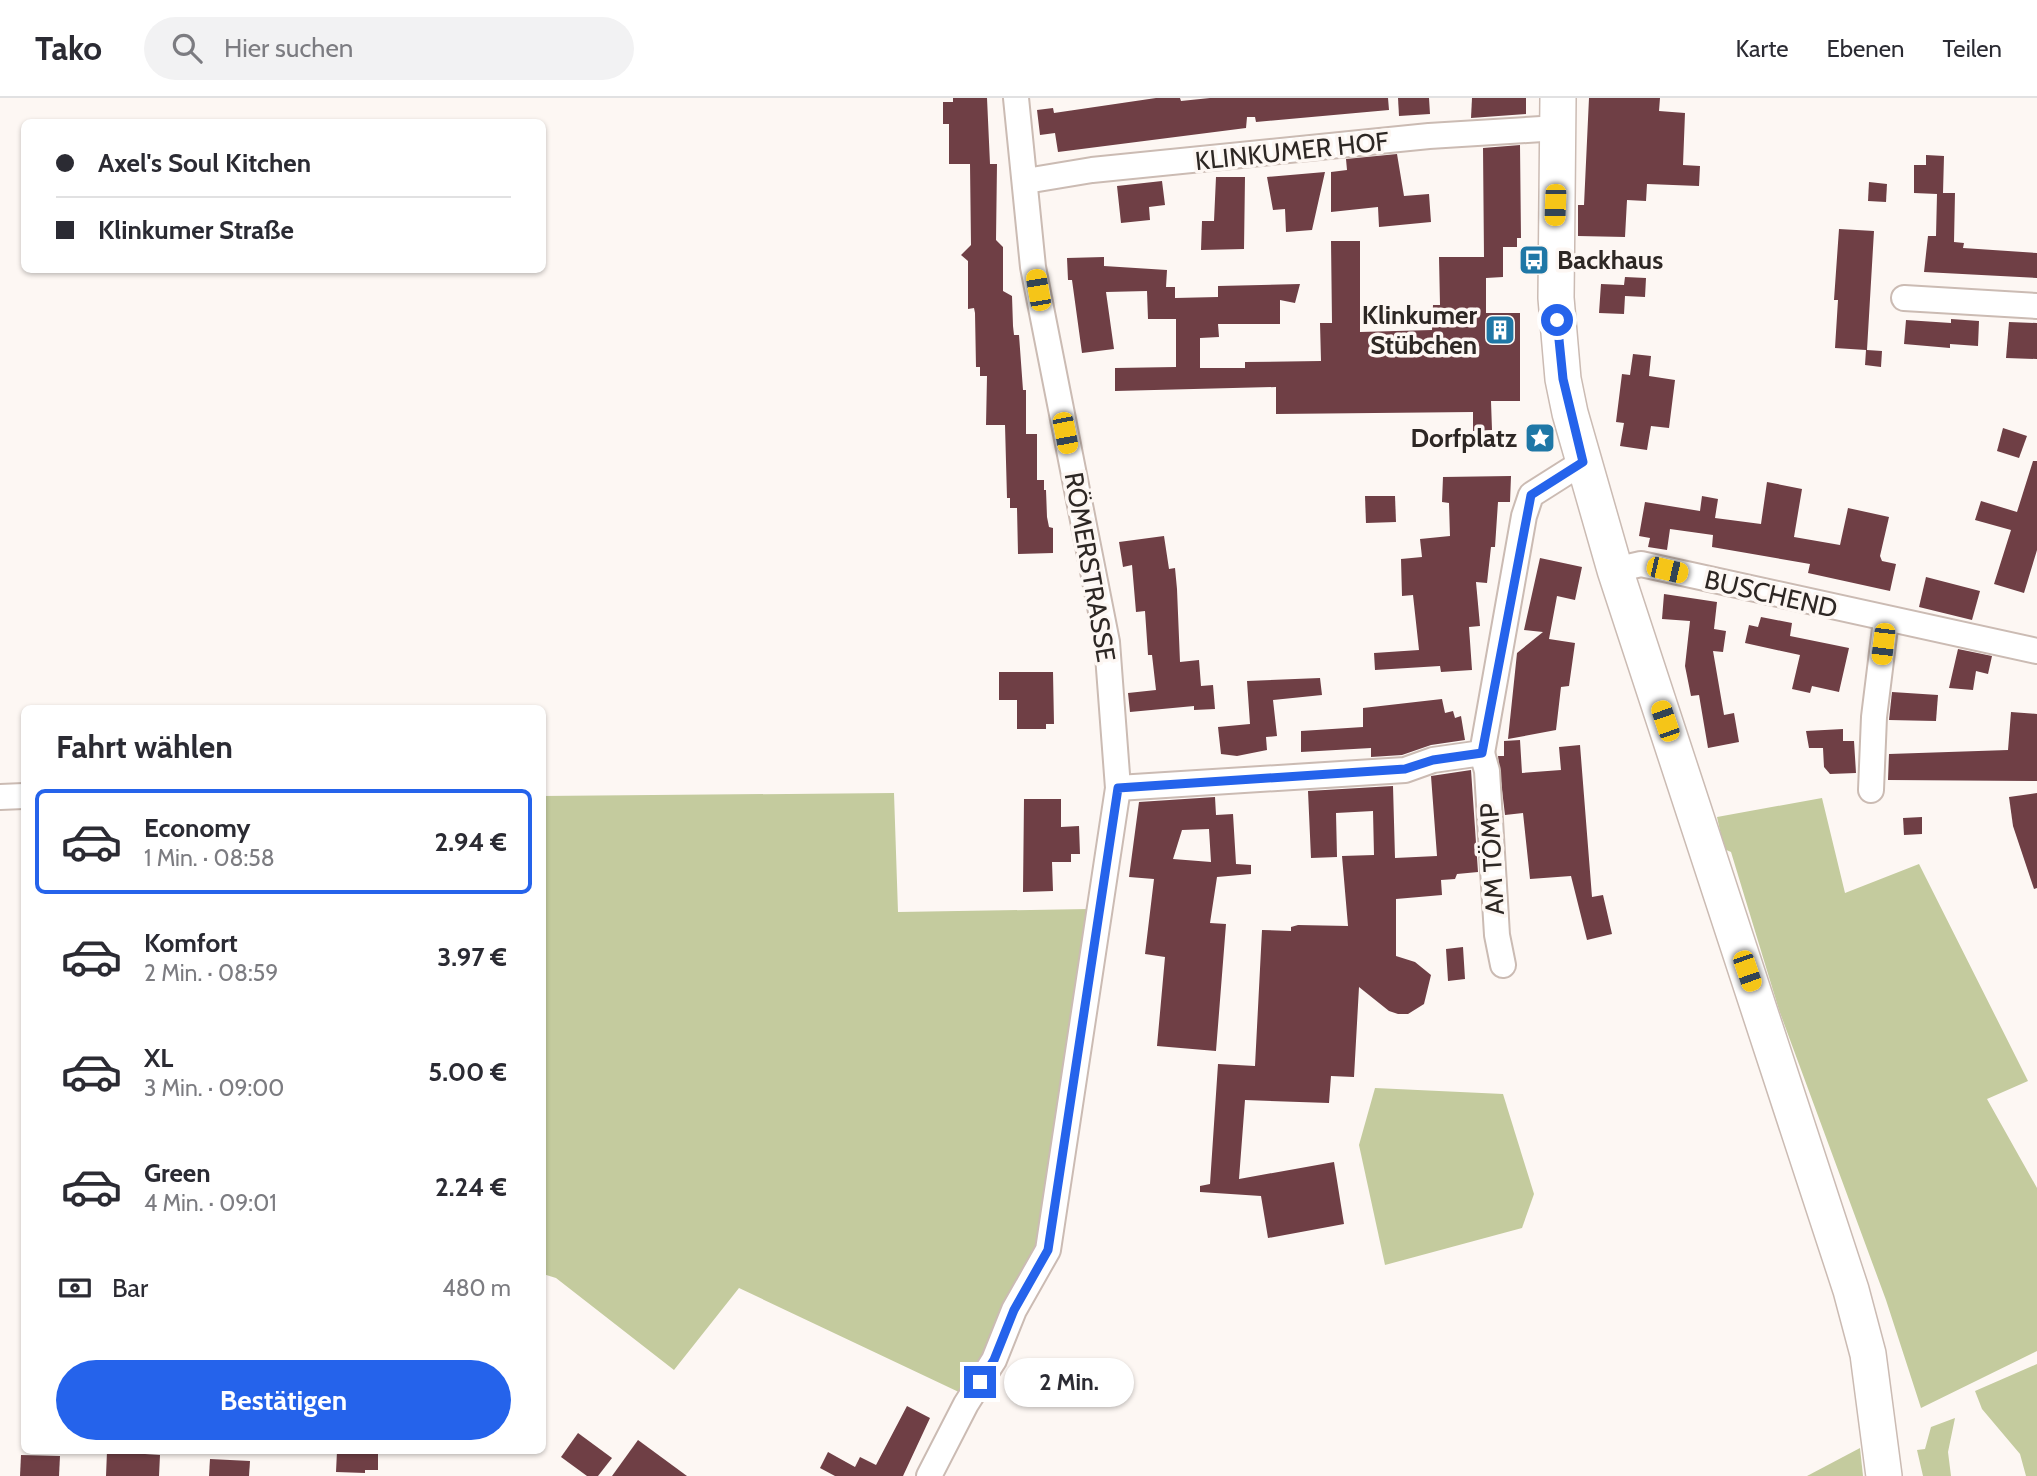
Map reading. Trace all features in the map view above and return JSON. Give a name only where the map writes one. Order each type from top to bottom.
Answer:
[{"type":"main road","points":[[1558,113],[1555,231],[1559,342],[1567,402],[1615,570],[1851,1290],[1868,1354],[1884,1476]]},
{"type":"street","name":"RÖMERSTRASSE","points":[[1016,98],[1036,280],[1107,642],[1118,788]]},
{"type":"street","name":"KLINKUMER HOF","points":[[1026,181],[1092,170],[1429,136],[1558,113]]},
{"type":"street","points":[[1904,298],[2037,306]]},
{"type":"street","name":"AM TÖMP","points":[[1503,965],[1497,936],[1487,771],[1482,753],[1531,495],[1583,462]]},
{"type":"street","name":"BUSCHEND","points":[[1615,570],[1641,564],[1886,620],[2037,651]]},
{"type":"street","points":[[1871,790],[1874,718],[1886,620]]},
{"type":"street","points":[[929,1476],[966,1405],[994,1360],[1014,1310],[1048,1250],[1118,788],[1405,769],[1433,760],[1482,753]]},
{"type":"street","points":[[0,797],[21,796]]},
{"type":"green space","points":[[894,793],[898,912],[1089,909],[1037,1244],[963,1394],[739,1288],[674,1370],[556,1278],[546,1275],[546,796]]},
{"type":"green space","points":[[1822,798],[1845,893],[1919,864],[2028,1081],[1987,1099],[2037,1188],[2037,1351],[1921,1408],[1886,1300],[1779,1010],[1731,852],[1724,849],[1717,817]]},
{"type":"green space","points":[[1375,1088],[1503,1094],[1534,1194],[1522,1228],[1385,1265],[1359,1145]]},
{"type":"green space","points":[[2037,1364],[2037,1476],[2026,1476],[2020,1454],[1982,1409],[1975,1391]]},
{"type":"green space","points":[[1955,1418],[1948,1452],[1951,1476],[1923,1476],[1917,1450],[1925,1449],[1931,1427]]},
{"type":"green space","points":[[1860,1448],[1863,1476],[1807,1476]]},
{"type":"building","points":[[953,98],[987,98],[990,164],[997,164],[996,240],[1003,247],[1003,291],[1012,296],[1014,335],[1019,335],[1023,390],[1026,390],[1026,434],[1037,434],[1037,480],[1044,480],[1047,517],[1049,527],[1053,528],[1053,553],[1018,554],[1017,508],[1010,508],[1010,498],[1007,498],[1005,425],[986,425],[987,376],[980,376],[980,367],[976,367],[975,313],[974,308],[968,309],[968,261],[961,255],[971,245],[970,164],[949,164],[949,124],[943,124],[943,102],[953,102]]},
{"type":"building","points":[[1156,98],[1180,98],[1181,101],[1210,98],[1388,98],[1389,110],[1256,122],[1255,117],[1247,117],[1246,128],[1058,152],[1055,133],[1040,135],[1037,110],[1053,108],[1054,113]]},
{"type":"building","points":[[1398,98],[1429,98],[1430,114],[1399,116]]},
{"type":"building","points":[[1472,98],[1526,98],[1526,114],[1471,118]]},
{"type":"building","points":[[1589,98],[1660,98],[1659,111],[1685,113],[1683,165],[1700,166],[1699,186],[1647,184],[1646,201],[1627,200],[1625,237],[1578,236],[1578,205],[1584,205]]},
{"type":"building","points":[[1520,145],[1521,238],[1517,238],[1517,247],[1503,247],[1503,277],[1486,278],[1486,313],[1520,313],[1520,401],[1491,401],[1492,430],[1473,431],[1473,412],[1276,414],[1276,387],[1115,391],[1115,368],[1176,367],[1176,319],[1148,319],[1147,291],[1106,292],[1114,349],[1082,353],[1072,280],[1068,280],[1067,258],[1104,257],[1104,266],[1167,270],[1166,287],[1175,287],[1175,298],[1218,297],[1218,286],[1300,284],[1295,303],[1280,300],[1280,324],[1218,324],[1219,337],[1200,338],[1200,368],[1245,368],[1245,362],[1321,361],[1320,323],[1332,323],[1331,241],[1360,241],[1360,332],[1432,330],[1433,305],[1440,305],[1439,257],[1484,257],[1483,148]]},
{"type":"building","points":[[1397,154],[1404,196],[1429,194],[1431,222],[1379,227],[1378,207],[1331,212],[1331,172],[1347,170],[1346,159]]},
{"type":"building","points":[[1926,155],[1944,156],[1943,193],[1955,193],[1954,242],[1964,243],[1963,248],[2037,253],[2037,278],[1924,272],[1928,236],[1936,236],[1937,194],[1914,193],[1914,165],[1926,165]]},
{"type":"building","points":[[1325,172],[1312,230],[1286,232],[1285,209],[1273,210],[1267,177]]},
{"type":"building","points":[[1216,177],[1245,177],[1244,249],[1201,250],[1202,221],[1214,221]]},
{"type":"building","points":[[1162,181],[1165,205],[1149,207],[1150,220],[1121,223],[1117,186]]},
{"type":"building","points":[[1869,182],[1887,184],[1886,202],[1868,201]]},
{"type":"building","points":[[1839,229],[1874,231],[1867,350],[1882,351],[1881,367],[1865,365],[1866,350],[1835,348],[1838,300],[1834,300]]},
{"type":"building","points":[[1625,277],[1646,278],[1645,297],[1625,296],[1624,314],[1599,313],[1601,284],[1624,285]]},
{"type":"building","points":[[1951,319],[1979,321],[1978,346],[1950,344],[1950,348],[1904,344],[1906,320],[1951,323]]},
{"type":"building","points":[[2009,322],[2037,323],[2037,359],[2006,358]]},
{"type":"building","points":[[1633,354],[1651,356],[1649,376],[1675,380],[1669,428],[1651,426],[1647,450],[1620,446],[1624,423],[1616,422],[1622,374],[1630,375]]},
{"type":"building","points":[[2003,428],[2027,436],[2019,458],[1997,451]]},
{"type":"building","points":[[2033,461],[2037,461],[2037,550],[2024,593],[1994,584],[2011,530],[1975,520],[1981,501],[2017,512]]},
{"type":"building","points":[[1511,476],[1510,502],[1498,502],[1495,547],[1491,547],[1487,583],[1476,582],[1480,626],[1469,627],[1472,670],[1441,672],[1440,666],[1375,670],[1374,653],[1419,650],[1413,595],[1402,596],[1401,559],[1422,557],[1420,539],[1450,536],[1449,503],[1442,502],[1443,477]]},
{"type":"building","points":[[1767,482],[1802,489],[1794,537],[1840,545],[1848,508],[1889,517],[1880,556],[1882,561],[1896,564],[1890,591],[1808,573],[1810,564],[1712,547],[1713,535],[1670,529],[1667,550],[1648,547],[1650,538],[1639,536],[1645,502],[1700,511],[1702,496],[1718,499],[1715,518],[1761,524]]},
{"type":"building","points":[[1365,496],[1395,496],[1396,522],[1366,523]]},
{"type":"building","points":[[1164,536],[1169,569],[1175,568],[1180,662],[1199,660],[1201,686],[1213,685],[1215,709],[1194,710],[1194,706],[1130,712],[1128,693],[1156,690],[1152,655],[1148,655],[1145,611],[1136,612],[1132,565],[1123,567],[1119,542]]},
{"type":"building","points":[[1540,558],[1582,567],[1575,600],[1557,596],[1549,639],[1575,643],[1569,686],[1561,687],[1556,730],[1508,739],[1517,653],[1543,632],[1524,630]]},
{"type":"building","points":[[1926,577],[1980,591],[1972,620],[1919,607]]},
{"type":"building","points":[[1664,594],[1717,602],[1714,629],[1726,631],[1723,652],[1713,651],[1724,715],[1734,713],[1739,742],[1708,748],[1699,695],[1691,696],[1685,666],[1690,621],[1662,619]]},
{"type":"building","points":[[1761,617],[1792,623],[1790,636],[1849,648],[1839,692],[1812,686],[1810,693],[1792,689],[1800,655],[1745,643],[1749,625],[1758,627]]},
{"type":"building","points":[[1958,649],[1992,656],[1988,674],[1976,671],[1973,690],[1949,688]]},
{"type":"building","points":[[999,672],[1053,672],[1054,724],[1046,724],[1046,729],[1017,729],[1017,700],[999,700]]},
{"type":"building","points":[[1320,678],[1322,695],[1273,700],[1277,736],[1266,737],[1267,750],[1237,756],[1221,754],[1218,727],[1250,724],[1247,681]]},
{"type":"building","points":[[1892,692],[1938,695],[1936,721],[1889,720]]},
{"type":"building","points":[[1442,699],[1445,713],[1453,711],[1455,718],[1461,716],[1465,740],[1431,745],[1402,755],[1371,757],[1371,748],[1301,752],[1301,731],[1363,727],[1363,708]]},
{"type":"building","points":[[2011,712],[2037,714],[2037,781],[1888,780],[1889,754],[2008,750]]},
{"type":"building","points":[[1843,729],[1843,741],[1854,741],[1856,773],[1830,774],[1824,767],[1823,748],[1809,748],[1806,731]]},
{"type":"building","points":[[1520,740],[1522,773],[1561,770],[1559,747],[1580,745],[1592,897],[1603,895],[1612,934],[1587,940],[1571,876],[1530,879],[1523,813],[1505,815],[1498,756],[1504,756],[1504,741]]},
{"type":"building","points":[[1471,770],[1478,872],[1457,874],[1455,879],[1441,880],[1442,895],[1396,899],[1396,956],[1415,962],[1431,975],[1424,1004],[1408,1014],[1398,1014],[1389,1011],[1359,987],[1354,1077],[1331,1076],[1329,1103],[1245,1100],[1239,1179],[1334,1162],[1344,1224],[1268,1238],[1261,1196],[1200,1192],[1200,1186],[1210,1184],[1218,1064],[1255,1066],[1262,930],[1291,931],[1291,927],[1298,925],[1348,926],[1342,856],[1374,855],[1373,811],[1336,813],[1337,857],[1311,858],[1308,791],[1393,786],[1395,858],[1437,856],[1431,776]]},
{"type":"building","points":[[2037,793],[2037,888],[2034,889],[2013,826],[2009,797]]},
{"type":"building","points":[[1215,797],[1216,815],[1233,814],[1236,864],[1251,865],[1251,874],[1217,877],[1210,923],[1226,924],[1216,1051],[1157,1046],[1165,957],[1145,954],[1154,879],[1129,877],[1139,802]],"holes":[[[1209,829],[1211,862],[1173,859],[1182,830]]]},
{"type":"building","points":[[1024,799],[1061,799],[1061,827],[1079,826],[1080,854],[1071,854],[1071,862],[1052,862],[1053,891],[1023,892]]},
{"type":"building","points":[[1922,817],[1922,834],[1904,835],[1903,818]]},
{"type":"building","points":[[1463,947],[1465,979],[1448,981],[1446,949]]},
{"type":"building","points":[[907,1406],[930,1418],[903,1476],[835,1476],[820,1468],[828,1452],[855,1467],[860,1457],[876,1465]]},
{"type":"building","points":[[578,1433],[612,1458],[598,1476],[587,1476],[561,1457]]},
{"type":"building","points":[[638,1440],[687,1476],[612,1476]]},
{"type":"building","points":[[107,1454],[160,1455],[159,1476],[106,1476]]},
{"type":"building","points":[[337,1454],[378,1454],[378,1470],[365,1470],[365,1473],[336,1472]]},
{"type":"building","points":[[21,1455],[60,1456],[59,1476],[20,1476]]},
{"type":"building","points":[[210,1459],[250,1461],[249,1476],[209,1476]]},
{"type":"place","name":"Backhaus","points":[[1534,260]]},
{"type":"place","name":"Klinkumer Stübchen","points":[[1500,330]]},
{"type":"place","name":"Dorfplatz","points":[[1540,438]]},
{"type":"route","points":[[980,1382],[994,1360],[1014,1310],[1048,1250],[1118,788],[1405,769],[1433,760],[1482,753],[1524,516],[1531,495],[1583,462],[1563,379],[1557,320]]}]
